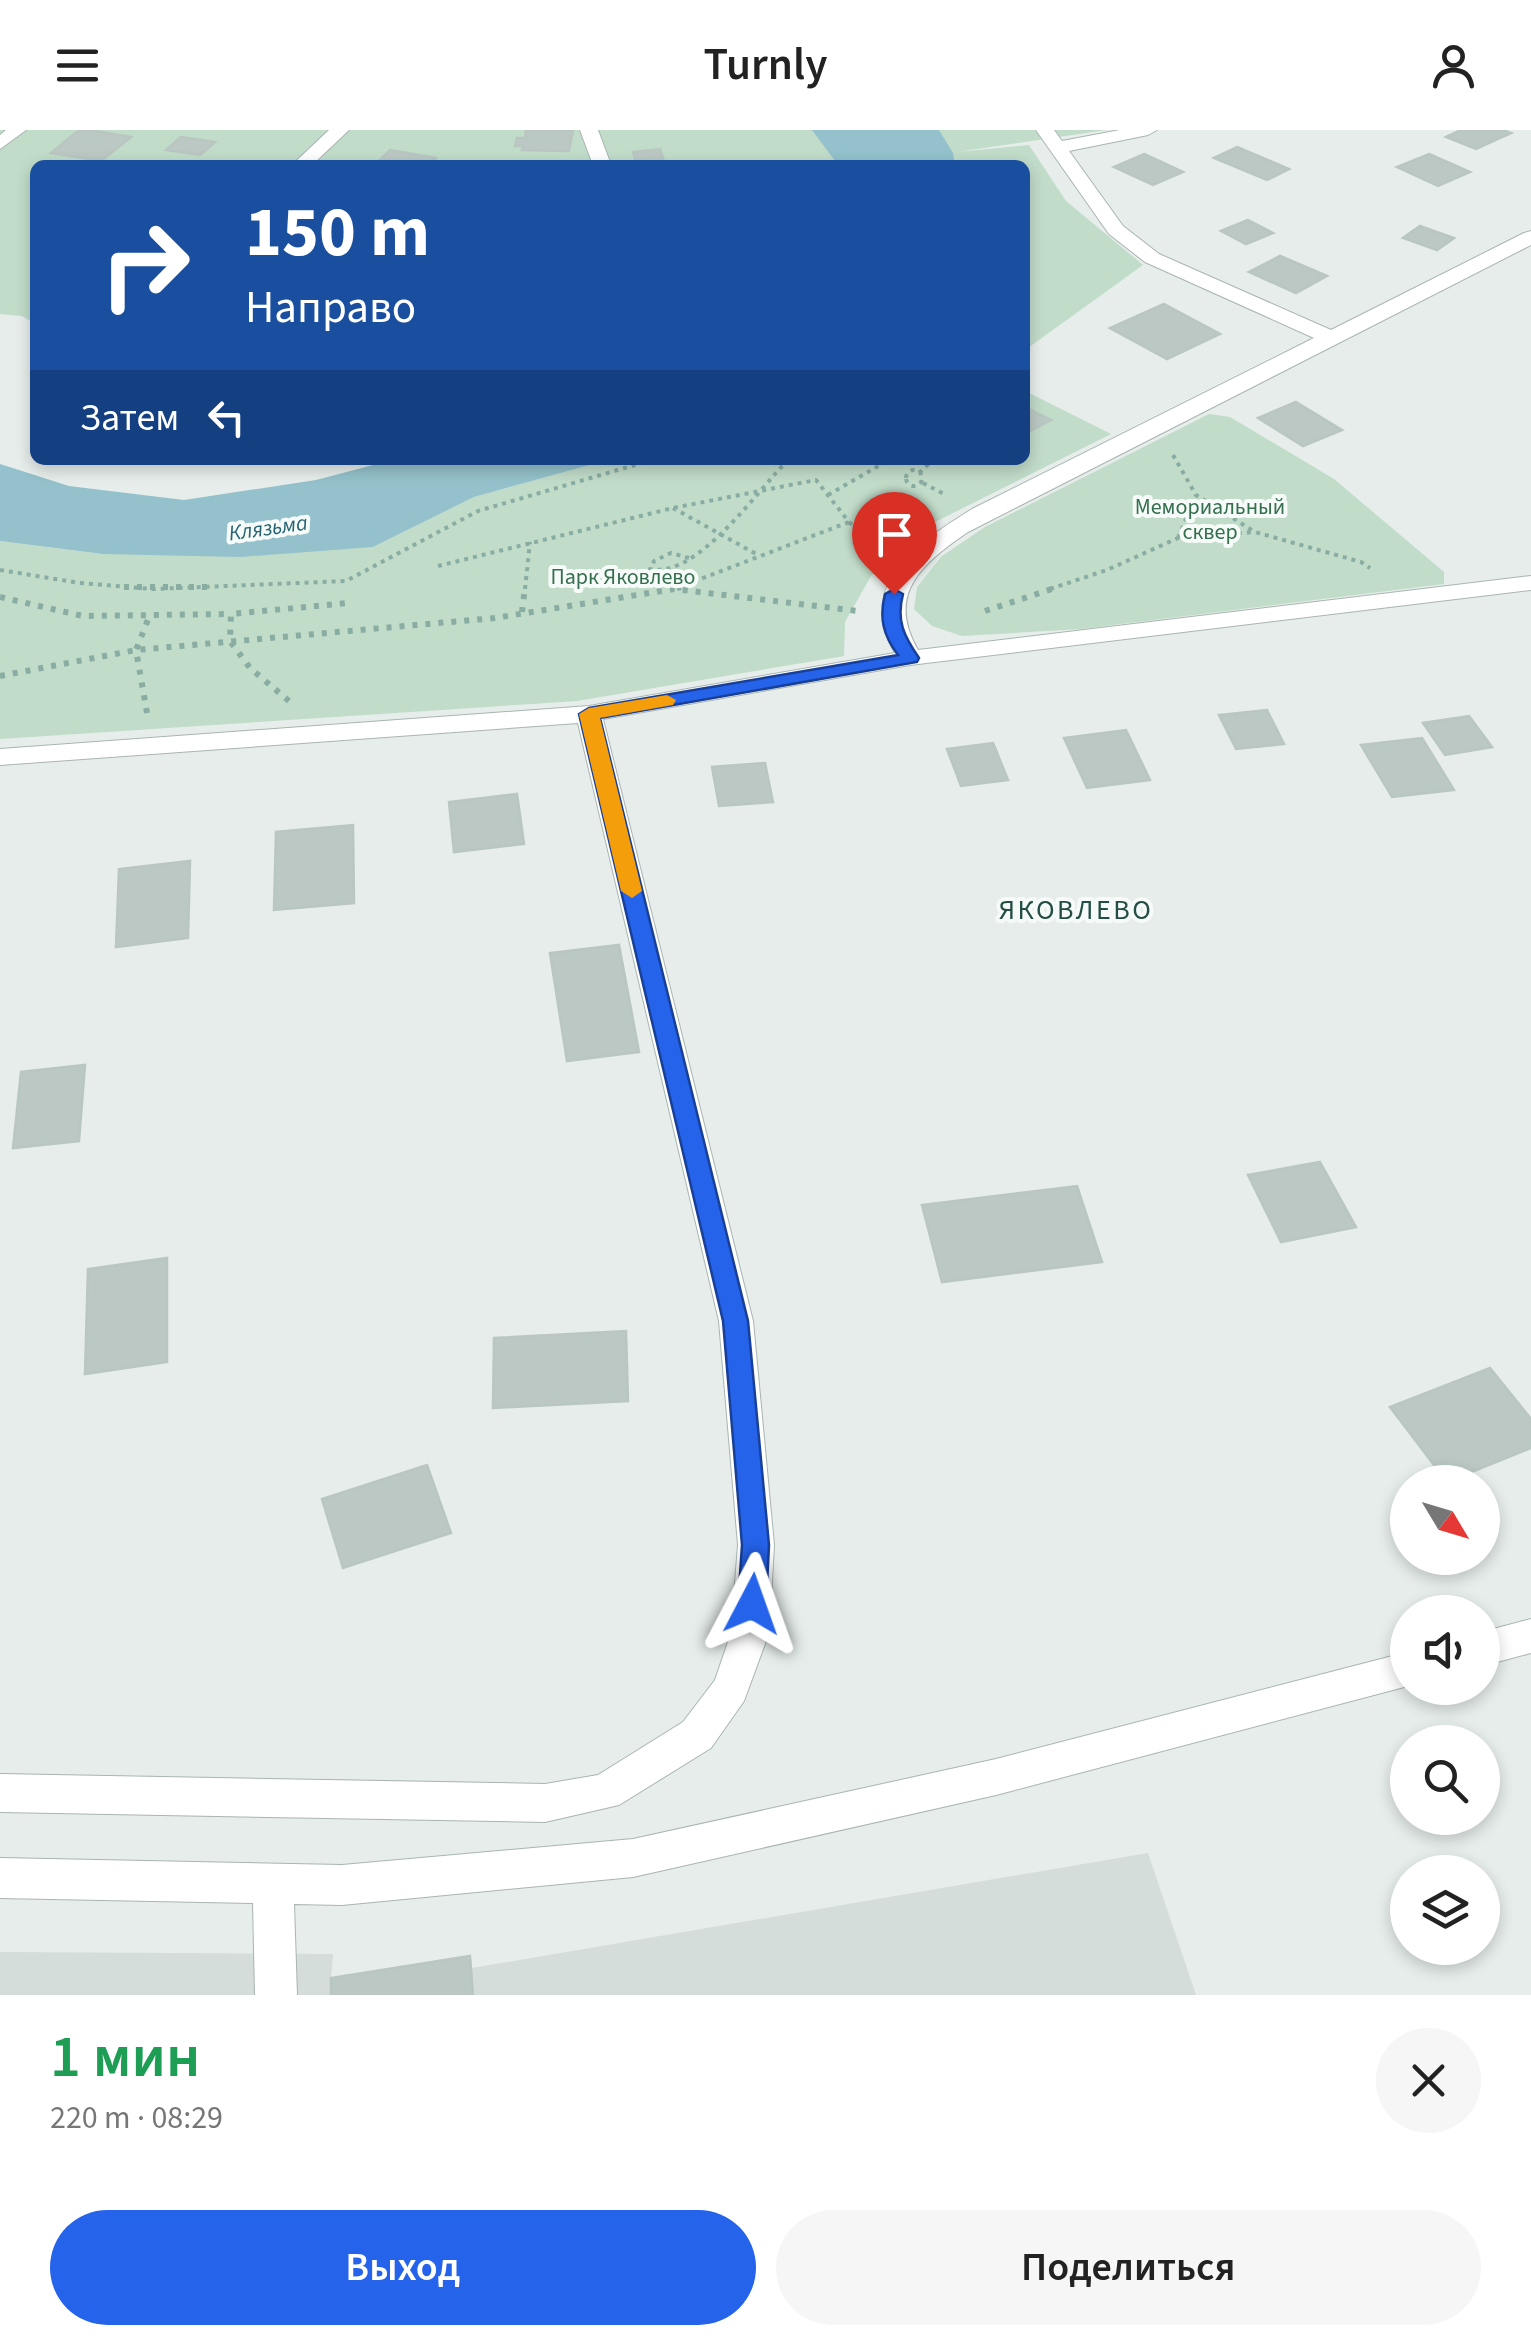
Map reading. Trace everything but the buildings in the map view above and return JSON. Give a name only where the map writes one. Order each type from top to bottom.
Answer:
[{"type":"street","points":[[0,144],[17,130]]},
{"type":"street","points":[[307,160],[340,130]]},
{"type":"street","points":[[590,130],[600,160]]},
{"type":"street","points":[[1045,130],[1116,230],[1152,258],[1330,337]]},
{"type":"street","points":[[1057,148],[1148,130]]},
{"type":"street","points":[[910,658],[897,641],[889,614],[905,574],[940,540],[980,514],[1160,427],[1531,237]]},
{"type":"street","points":[[0,757],[589,714],[910,658],[1531,584]]},
{"type":"street","points":[[0,1793],[545,1803],[606,1792],[649,1768],[697,1735],[731,1688],[750,1633],[756,1545],[736,1321],[589,714]]},
{"type":"street","points":[[1500,1644],[1531,1636]]},
{"type":"street","points":[[0,1878],[342,1885],[632,1858],[996,1778],[1390,1673]]},
{"type":"street","points":[[273,1884],[276,1995]]},
{"type":"path","points":[[1160,427],[1196,495],[1255,532],[1361,562],[1417,600]]},
{"type":"path","points":[[0,570],[80,583],[154,589],[346,581],[478,511],[635,465]]},
{"type":"path","points":[[689,558],[671,553],[654,561],[650,569],[666,571],[689,558],[722,534],[755,492],[783,465]]},
{"type":"path","points":[[828,495],[879,465]]},
{"type":"path","points":[[919,473],[928,465]]},
{"type":"path","points":[[438,566],[673,508],[816,480],[849,522],[905,574]]},
{"type":"path","points":[[1178,538],[1196,495]]},
{"type":"path","points":[[673,508],[759,555]]},
{"type":"path","points":[[0,676],[121,652],[495,618],[674,589],[849,522]]},
{"type":"path","points":[[984,611],[1107,570],[1178,538],[1255,532]]},
{"type":"path","points":[[522,612],[530,542]]},
{"type":"path","points":[[674,589],[889,614]]},
{"type":"path","points":[[0,597],[84,616],[231,614],[348,603]]},
{"type":"path","points":[[231,614],[230,641],[250,668],[328,734]]},
{"type":"path","points":[[149,617],[137,652],[152,746]]},
{"type":"shaded area","points":[[1148,1853],[1196,1995],[0,1995],[0,1952],[333,1954],[331,1978],[470,1956],[472,1968]]},
{"type":"green space","points":[[0,130],[1106,130],[957,152],[1029,145],[1066,201],[1143,265],[1030,346],[1030,160],[954,160],[952,152],[923,160],[30,160],[30,321],[0,314]]},
{"type":"green space","name":"Парк Яковлево","points":[[1030,394],[1111,434],[937,521],[871,576],[845,622],[844,656],[577,701],[0,739],[0,541],[103,554],[373,547],[474,497],[590,465],[1030,465]]},
{"type":"green space","name":"Мемориальный сквер","points":[[1209,414],[1230,417],[1334,479],[1444,572],[1444,584],[1081,629],[962,636],[932,626],[914,609],[917,587],[942,556],[985,527]]},
{"type":"water","points":[[812,130],[939,130],[954,160],[834,160]]},
{"type":"water","name":"Клязьма","points":[[0,464],[69,486],[184,500],[316,480],[373,465],[590,465],[474,497],[373,547],[241,557],[103,554],[0,541]]},
{"type":"slow traffic","points":[[632,891],[589,714],[667,700]]},
{"type":"district","name":"ЯКОВЛЕВО","points":[[1076,909]]},
{"type":"route","points":[[752,1604],[756,1545],[736,1321],[589,714],[910,658],[897,641],[889,614],[894,594]]}]
